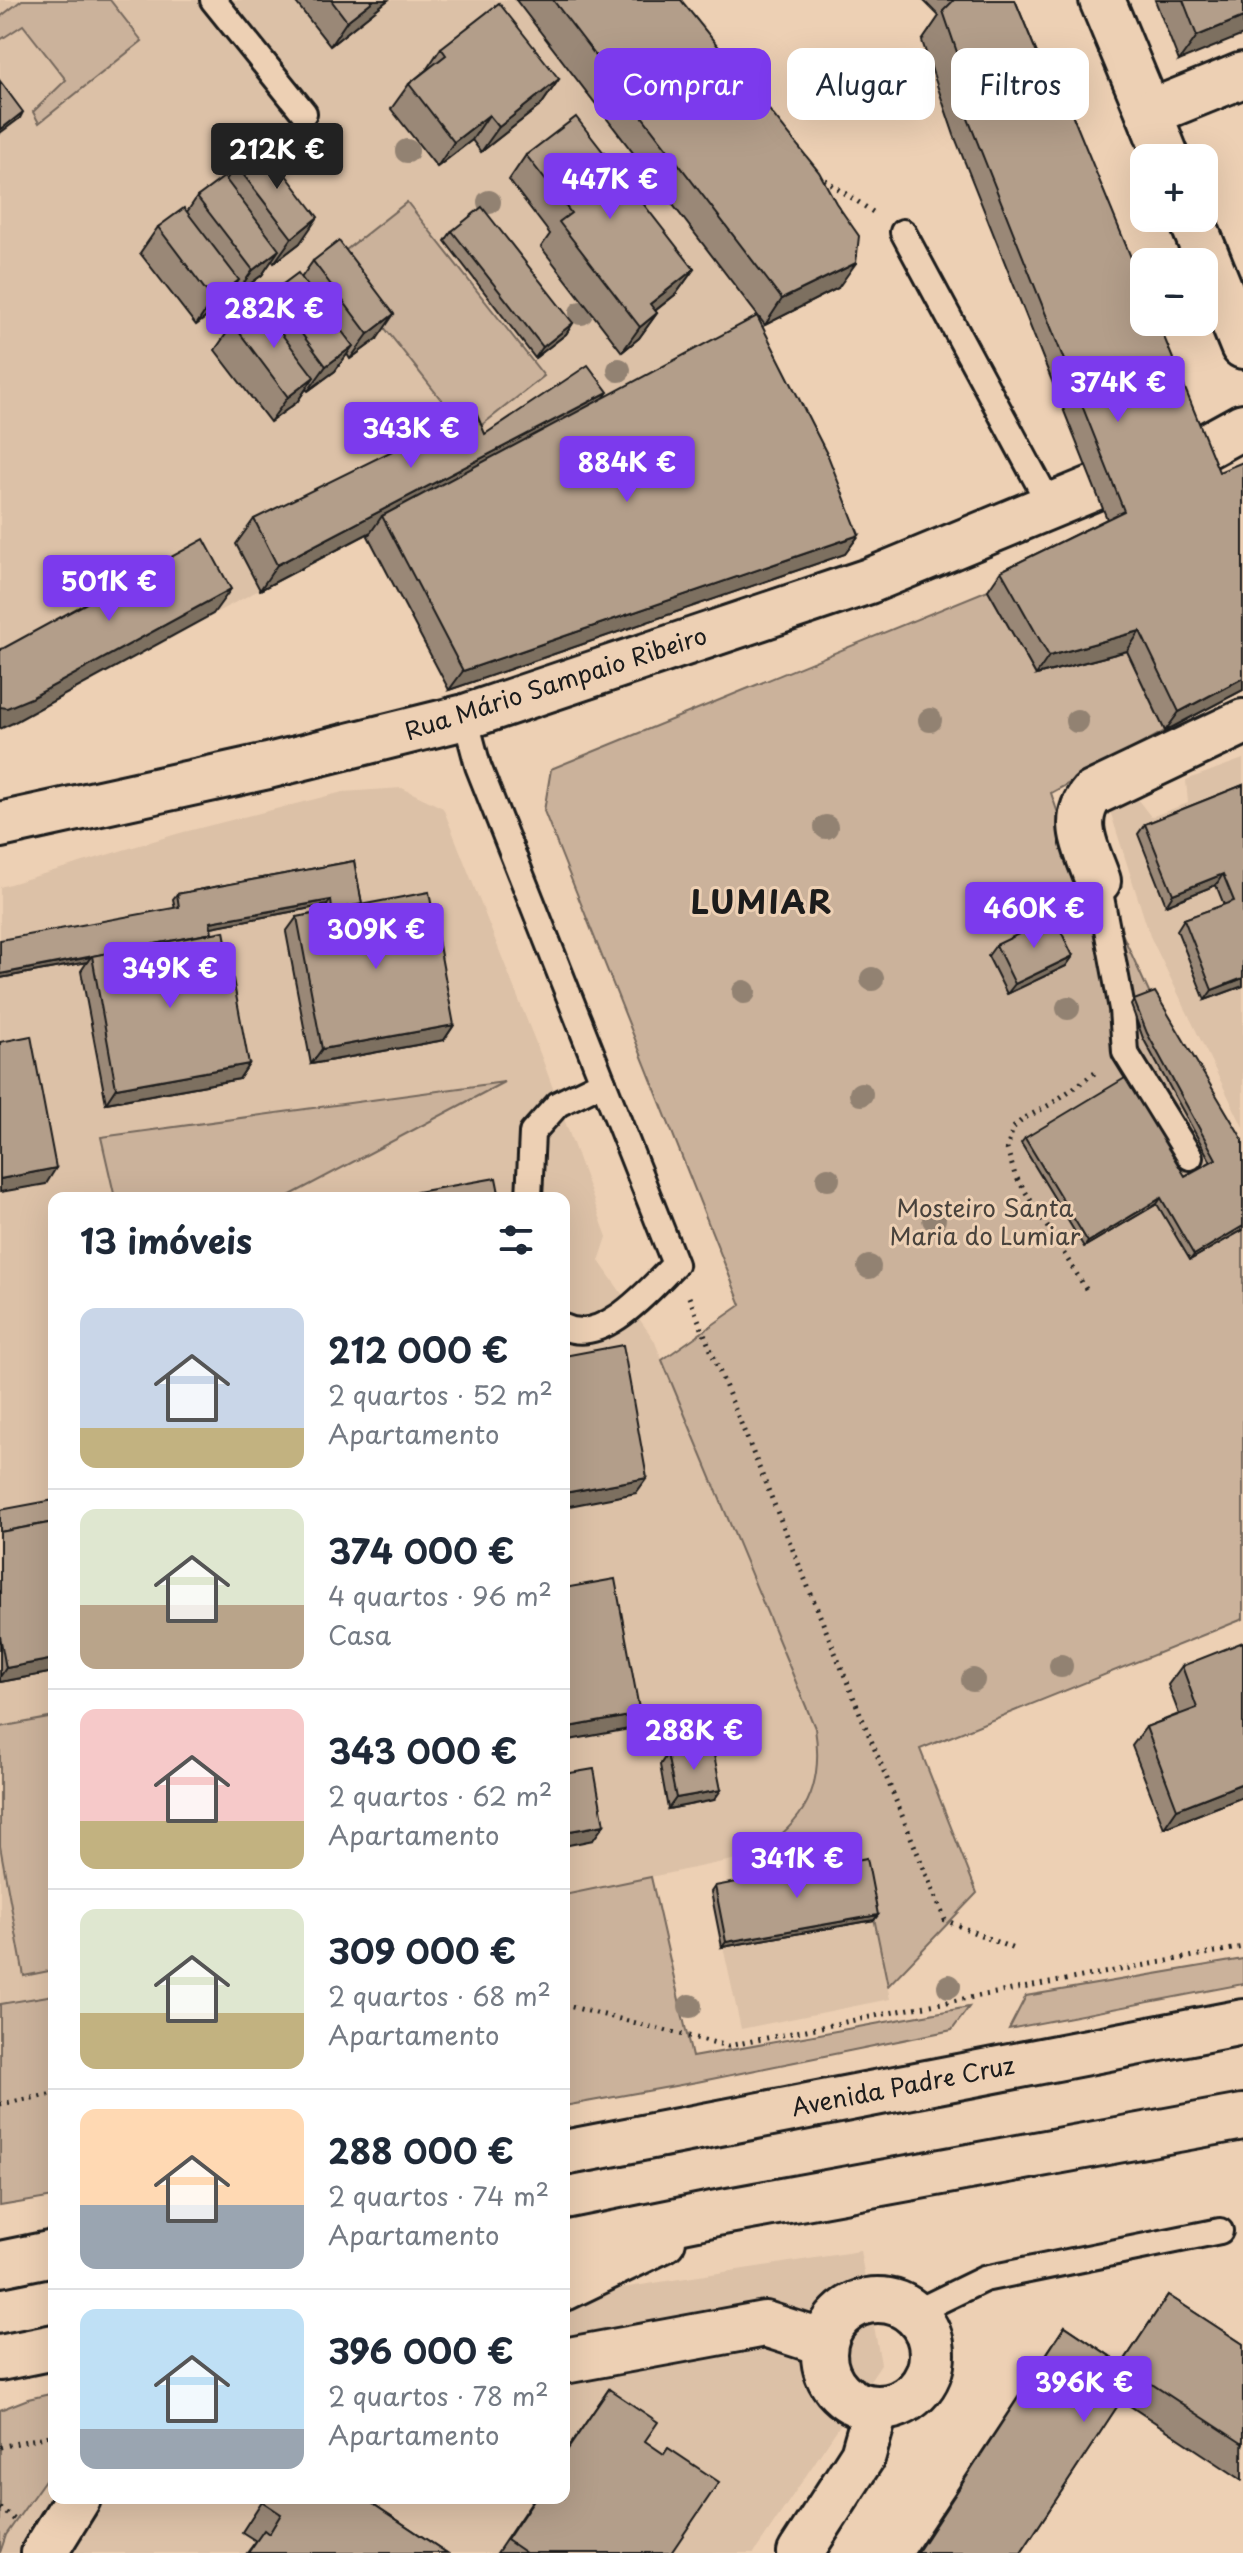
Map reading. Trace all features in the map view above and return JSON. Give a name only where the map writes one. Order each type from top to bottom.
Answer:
[{"type":"main road","points":[[1102,0],[1161,144]]},
{"type":"main road","points":[[1149,113],[1243,75]]},
{"type":"main road","points":[[1197,232],[1243,346]]},
{"type":"main road","points":[[1190,455],[1243,426]]},
{"type":"main road","name":"Rua Mário Sampaio Ribeiro","points":[[0,825],[268,766],[465,717],[869,581],[1094,488]]},
{"type":"main road","points":[[1098,881],[1079,820],[1092,794],[1243,722]]},
{"type":"main road","name":"Avenida Padre Cruz","points":[[570,2152],[1243,2022]]},
{"type":"main road","points":[[570,2243],[1243,2117]]},
{"type":"main road","points":[[570,2285],[717,2213]]},
{"type":"main road","points":[[0,2264],[48,2254]]},
{"type":"main road","points":[[879,2300],[898,2303],[914,2313],[929,2337],[932,2365],[924,2383],[912,2397],[895,2406],[876,2409],[858,2405],[842,2395],[830,2380],[824,2362],[824,2343],[837,2318],[860,2302],[879,2300]]},
{"type":"main road","points":[[570,2360],[765,2324],[824,2343]]},
{"type":"main road","points":[[0,2358],[48,2348]]},
{"type":"main road","points":[[800,2553],[863,2455],[876,2409]]},
{"type":"main road","points":[[44,2553],[74,2504]]},
{"type":"lane","points":[[213,0],[304,113]]},
{"type":"lane","points":[[903,232],[1050,505]]},
{"type":"lane","points":[[465,717],[478,766],[675,1264],[632,1306],[604,1326],[589,1332],[570,1330]]},
{"type":"lane","points":[[1098,881],[1122,1009],[1125,1052],[1190,1157]]},
{"type":"lane","points":[[529,1192],[532,1133],[558,1104],[603,1082]]},
{"type":"lane","points":[[914,2313],[984,2279],[1220,2231]]},
{"type":"path","points":[[812,171],[903,232]]},
{"type":"path","points":[[1086,1289],[1015,1175],[1008,1157],[1008,1140],[1013,1128],[1023,1119],[1051,1104],[1125,1052]]},
{"type":"path","points":[[675,1264],[945,1920],[1016,1950]]},
{"type":"path","points":[[570,2006],[728,2046],[948,2001],[1243,1947]]},
{"type":"path","points":[[0,2104],[48,2095]]},
{"type":"path","points":[[0,2447],[48,2436]]},
{"type":"shaded area","points":[[0,0],[642,0],[675,48],[594,48],[594,120],[724,120],[838,288],[213,614],[0,729]]},
{"type":"shaded area","points":[[1243,759],[1243,1127],[1150,936],[1110,811],[1135,796],[1151,817],[1188,803],[1186,780]]},
{"type":"shaded area","points":[[402,788],[443,808],[543,1061],[607,1237],[599,1261],[654,1340],[815,1728],[818,1770],[813,1790],[790,1828],[756,1852],[737,1859],[570,1894],[570,1192],[48,1192],[48,1998],[0,2008],[0,887],[180,833],[343,792]]},
{"type":"shaded area","points":[[863,1864],[890,1999],[741,2029],[711,1892]]},
{"type":"shaded area","points":[[860,2251],[881,2364],[754,2553],[2,2553],[6,2535],[48,2476],[48,2504],[570,2504],[570,2296]]},
{"type":"green space","points":[[22,0],[110,0],[142,41],[39,123],[33,112],[66,80],[23,25],[0,40],[0,17]]},
{"type":"green space","points":[[407,202],[544,376],[469,435],[332,261]]},
{"type":"green space","name":"Mosteiro Santa Maria do Lumiar","points":[[988,590],[1036,675],[1127,651],[1165,731],[1051,793],[1083,886],[1115,918],[1151,997],[1243,1152],[1243,1619],[920,1749],[977,1893],[888,1986],[863,1864],[763,1882],[756,1852],[788,1829],[808,1801],[817,1768],[815,1728],[662,1360],[741,1305],[544,811],[551,769]]},
{"type":"green space","points":[[504,1082],[296,1192],[114,1192],[101,1137]]},
{"type":"green space","points":[[48,1718],[48,1971],[24,1976],[0,1846],[0,1727]]},
{"type":"green space","points":[[651,1877],[692,2057],[969,2007],[952,2030],[570,2105],[570,1894]]},
{"type":"green space","points":[[1243,1959],[1243,1984],[1009,2029],[1026,1996]]},
{"type":"green space","points":[[48,1996],[48,2198],[0,2206],[0,2004]]},
{"type":"green space","points":[[48,2394],[48,2476],[6,2535],[0,2553],[0,2410]]},
{"type":"building","points":[[331,0],[374,0],[347,21]]},
{"type":"building","points":[[553,0],[681,0],[720,48],[594,48],[594,54]]},
{"type":"building","points":[[954,0],[1015,0],[1035,48],[956,48],[943,11]]},
{"type":"building","points":[[1183,0],[1243,0],[1243,17],[1197,36]]},
{"type":"building","points":[[499,3],[559,79],[499,127],[489,115],[454,142],[409,84],[446,55],[441,48]]},
{"type":"building","points":[[0,81],[23,112],[0,130]]},
{"type":"building","points":[[771,112],[819,172],[859,236],[856,263],[782,299],[645,120],[771,120]]},
{"type":"building","points":[[576,117],[694,269],[650,304],[657,313],[640,327],[559,222],[571,213],[526,155]]},
{"type":"building","points":[[969,120],[1075,120],[1130,255],[1130,336],[1164,336],[1219,472],[1243,462],[1243,678],[1179,712],[1140,631],[1049,656],[1001,571],[1124,511]]},
{"type":"building","points":[[263,145],[318,217],[292,238],[236,165]]},
{"type":"building","points":[[224,177],[279,250],[253,270],[197,197]]},
{"type":"building","points":[[482,207],[573,323],[543,347],[452,231]]},
{"type":"building","points":[[184,208],[239,280],[213,300],[158,227]]},
{"type":"building","points":[[339,241],[394,314],[368,334],[313,261]]},
{"type":"building","points":[[298,273],[353,346],[326,366],[271,293]]},
{"type":"building","points":[[259,304],[314,377],[288,397],[233,324]]},
{"type":"building","points":[[757,316],[828,456],[859,535],[463,671],[382,516]]},
{"type":"building","points":[[588,365],[608,392],[277,565],[254,519],[475,410],[485,434]]},
{"type":"building","points":[[204,539],[231,589],[31,698],[7,708],[0,707],[0,649]]},
{"type":"building","points":[[1243,785],[1243,978],[1212,990],[1184,919],[1234,901],[1223,874],[1173,894],[1145,824]]},
{"type":"building","points":[[354,861],[362,904],[332,910],[331,900],[210,922],[212,933],[0,974],[0,940],[179,907],[177,894]]},
{"type":"building","points":[[429,892],[454,1025],[322,1049],[297,917]]},
{"type":"building","points":[[1054,917],[1073,956],[1015,984],[996,945]]},
{"type":"building","points":[[224,931],[249,1064],[116,1088],[92,956]]},
{"type":"building","points":[[1155,992],[1243,1140],[1243,1226],[1194,1255],[1161,1198],[1088,1242],[1025,1138],[1125,1078],[1185,1176],[1216,1159],[1147,1033],[1134,1000]]},
{"type":"building","points":[[31,1036],[56,1168],[0,1179],[0,1042]]},
{"type":"building","points":[[496,1178],[499,1192],[417,1192]]},
{"type":"building","points":[[623,1345],[647,1478],[570,1492],[570,1355]]},
{"type":"building","points":[[48,1501],[48,1523],[0,1532],[0,1510]]},
{"type":"building","points":[[48,1523],[48,1660],[6,1668],[0,1636],[0,1532]]},
{"type":"building","points":[[615,1579],[640,1714],[570,1727],[570,1587]]},
{"type":"building","points":[[1243,1642],[1243,1783],[1177,1809],[1146,1727],[1197,1708],[1182,1666]]},
{"type":"building","points":[[712,1745],[721,1790],[676,1798],[667,1754]]},
{"type":"building","points":[[594,1769],[604,1825],[570,1831],[570,1773]]},
{"type":"building","points":[[867,1858],[878,1915],[726,1942],[715,1886]]},
{"type":"building","points":[[1168,2295],[1243,2344],[1243,2444],[1138,2375],[1021,2553],[917,2553],[1065,2326],[1122,2364]]},
{"type":"building","points":[[609,2389],[658,2422],[645,2441],[664,2454],[668,2448],[719,2482],[671,2553],[526,2553],[507,2540],[531,2504],[570,2504],[570,2446]]},
{"type":"building","points":[[266,2504],[373,2504],[447,2553],[248,2553],[264,2530],[269,2534],[281,2514]]},
{"type":"district","name":"LUMIAR","points":[[762,903]]}]
